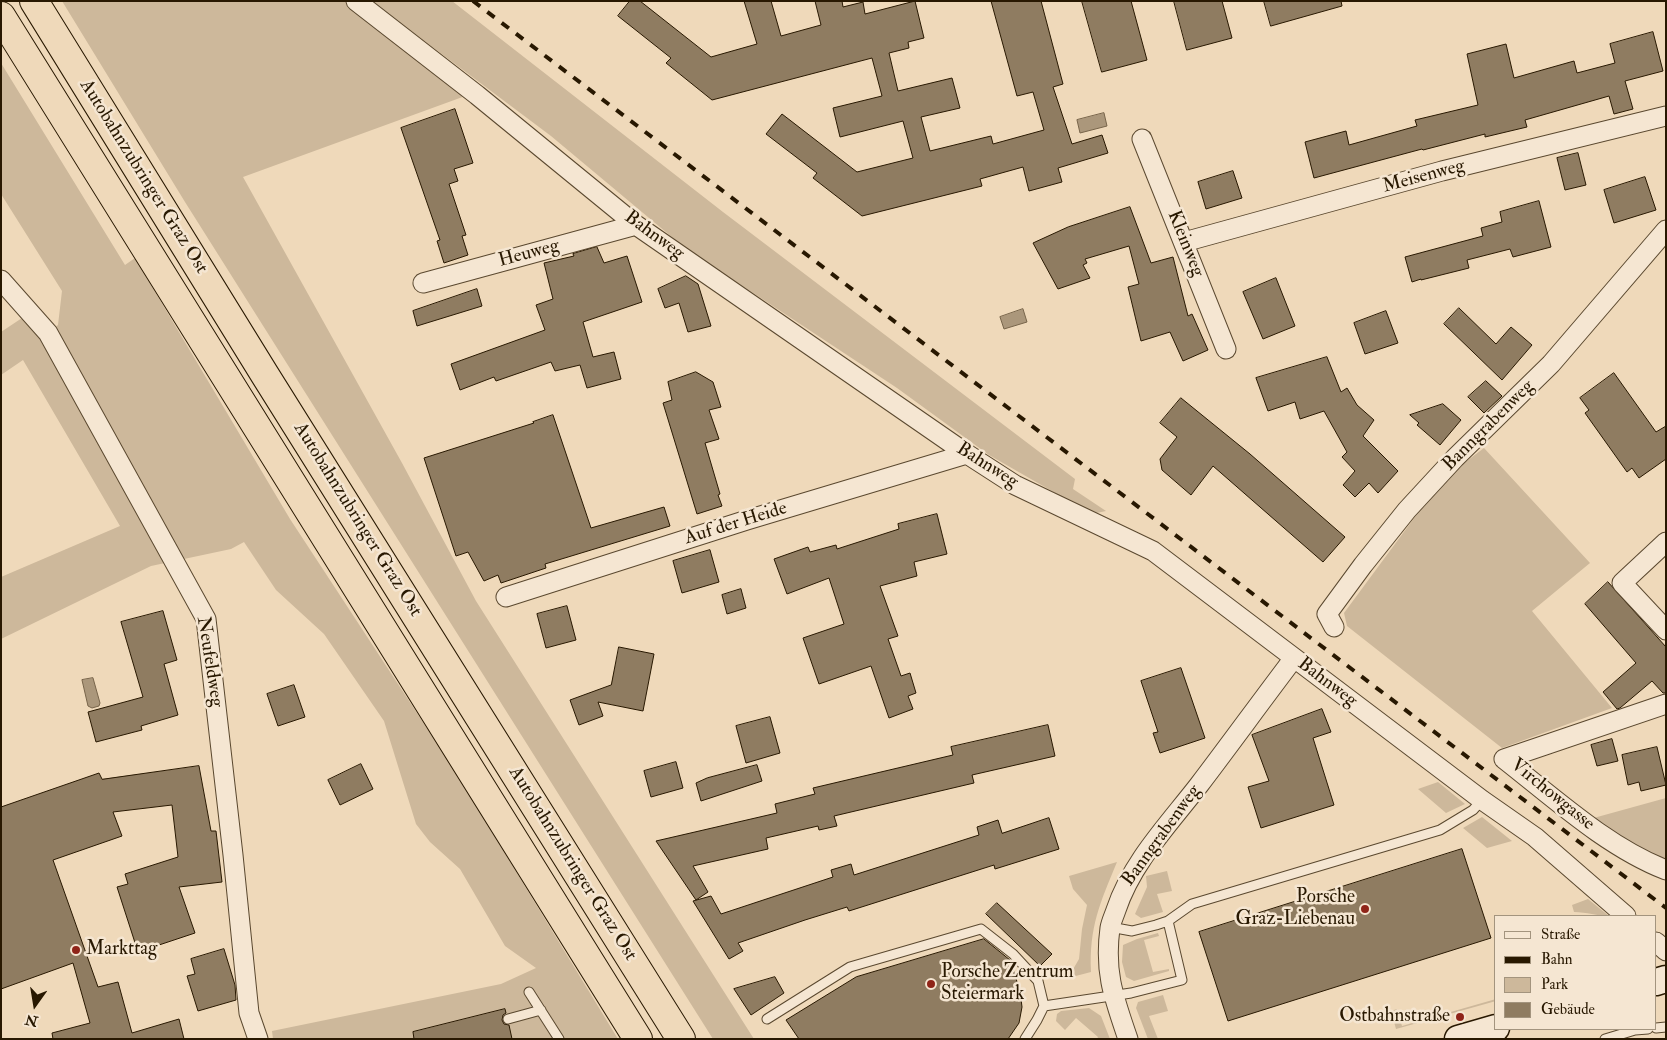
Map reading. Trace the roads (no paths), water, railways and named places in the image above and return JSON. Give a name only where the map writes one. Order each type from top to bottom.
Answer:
[{"type":"highway","name":"Autobahnzubringer Graz Ost","points":[[34,1],[681,1039]]},
{"type":"highway","name":"Autobahnzubringer Graz Ost","points":[[1,16],[638,1039]]},
{"type":"main road","points":[[1458,1039],[1499,1030]]},
{"type":"street","name":"Bahnweg","points":[[356,1],[478,95],[636,225],[967,454],[1016,485],[1153,551],[1482,800],[1535,837],[1625,915]]},
{"type":"street","name":"Meisenweg","points":[[1184,242],[1442,171],[1666,116]]},
{"type":"street","name":"Kleinweg","points":[[1142,139],[1226,350]]},
{"type":"street","name":"Heuweg","points":[[423,283],[636,225]]},
{"type":"street","name":"Banngrabenweg","points":[[1334,628],[1327,614],[1407,510],[1455,458],[1551,364],[1666,230]]},
{"type":"street","name":"Neufeldweg","points":[[1,280],[48,333],[206,619],[249,1013],[258,1039]]},
{"type":"street","name":"Auf der Heide","points":[[506,597],[746,520],[967,454]]},
{"type":"street","points":[[1666,542],[1622,583],[1666,630]]},
{"type":"street","name":"Banngrabenweg","points":[[1128,1039],[1114,995],[1108,962],[1110,927],[1122,892],[1145,853],[1294,658]]},
{"type":"street","name":"Virchowgasse","points":[[1666,704],[1504,759],[1611,842],[1647,863],[1666,870]]},
{"type":"lane","points":[[1110,927],[1132,930],[1168,922],[1192,904],[1440,830],[1473,810],[1482,800]]},
{"type":"lane","points":[[1044,1006],[1114,995],[1182,980],[1168,922]]},
{"type":"lane","points":[[767,1019],[850,967],[981,929],[1013,954],[1038,981],[1044,1006],[1025,1039]]},
{"type":"lane","points":[[528,992],[559,1039]]},
{"type":"lane","points":[[508,1019],[541,1010]]},
{"type":"lane","points":[[1606,1039],[1635,1030]]},
{"type":"railway","points":[[473,1],[1666,908]]},
{"type":"place","name":"Porsche Graz-Liebenau","points":[[1365,909]]},
{"type":"place","name":"Markttag","points":[[76,950]]},
{"type":"place","name":"Porsche Zentrum Steiermark","points":[[931,984]]},
{"type":"place","name":"Ostbahnstraße","points":[[1460,1017]]}]
